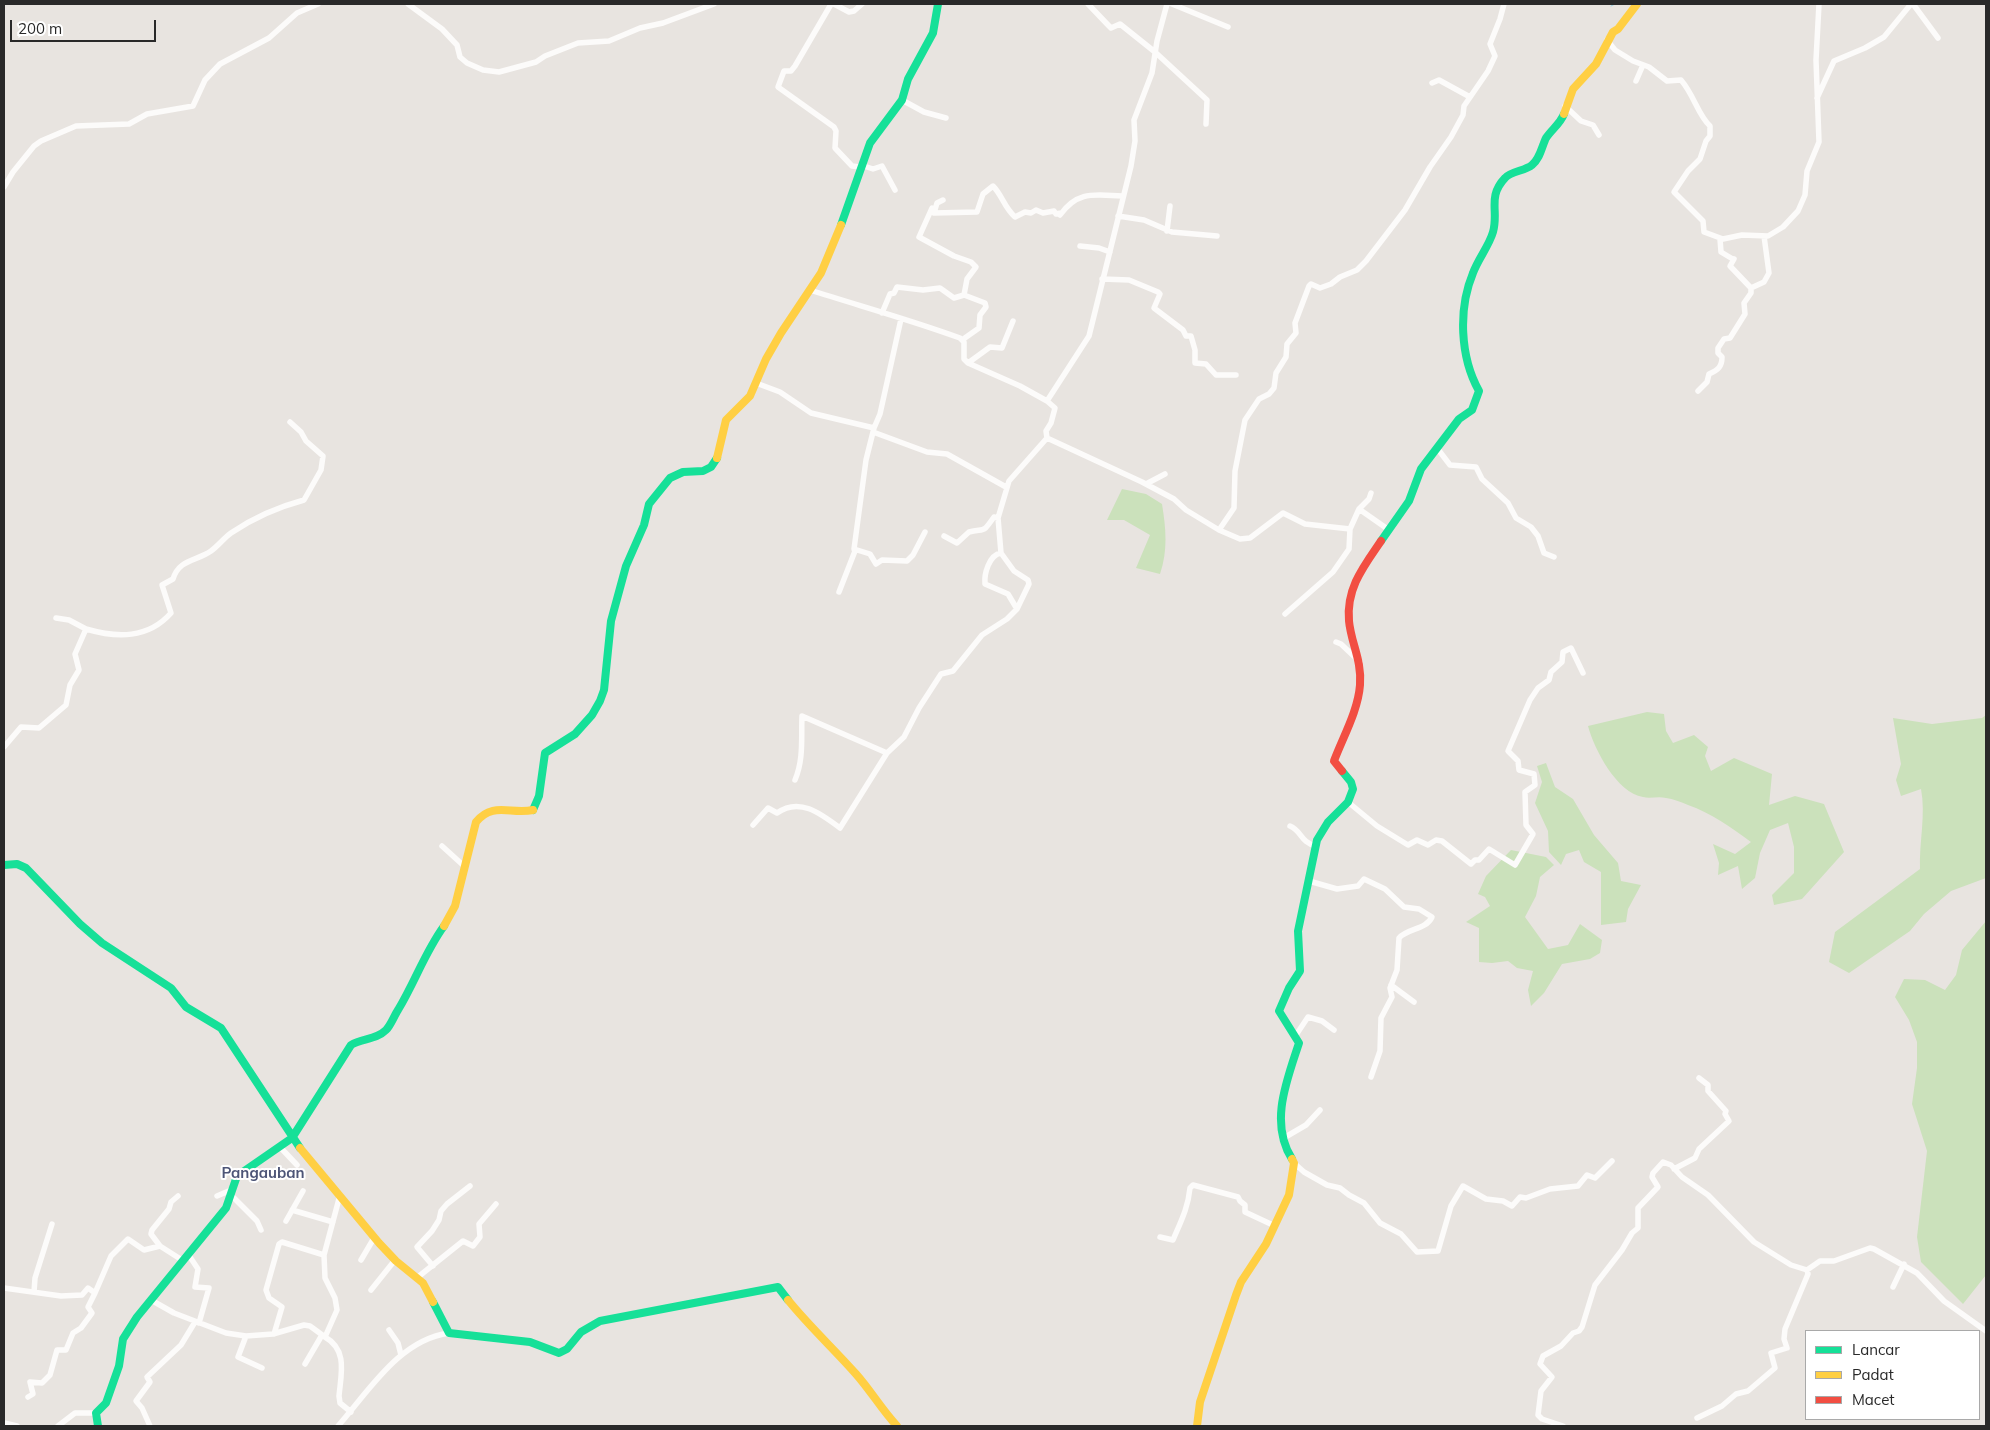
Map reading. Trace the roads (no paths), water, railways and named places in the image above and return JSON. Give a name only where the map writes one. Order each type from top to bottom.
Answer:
[{"type":"street","points":[[4,187],[13,172],[34,146],[76,126],[129,124],[147,114],[193,106],[205,80],[220,64],[269,38],[297,13],[318,4]]},
{"type":"street","points":[[408,4],[442,29],[457,45],[460,56],[467,64],[483,70],[499,72],[536,62],[545,56],[578,42],[609,40],[714,4]]},
{"type":"street","points":[[862,4],[854,11],[849,12],[830,4],[795,66],[790,71],[784,71],[781,74],[778,87],[834,127],[836,132],[835,148],[852,166],[873,168],[882,166],[895,190]]},
{"type":"street","points":[[98,1426],[96,1424],[96,1413],[106,1403],[110,1392],[119,1366],[123,1338],[185,1257],[226,1208],[232,1183],[237,1176],[292,1138],[322,1095],[351,1045],[378,1035],[393,1021],[413,985],[431,944],[451,916],[476,822],[480,814],[490,810],[534,810],[539,796],[545,753],[561,744],[592,715],[604,690],[611,621],[626,566],[644,526],[649,504],[670,478],[683,472],[703,471],[711,467],[718,456],[726,420],[750,396],[781,333],[821,273],[852,200],[861,166],[870,143],[902,100],[908,79],[933,32],[938,4]]},
{"type":"street","points":[[1088,4],[1109,26],[1112,28],[1120,24],[1155,52],[1207,100],[1206,124]]},
{"type":"street","points":[[1047,401],[1089,336],[1100,298],[1102,279],[1135,144],[1134,120],[1152,73],[1155,52],[1167,4]]},
{"type":"street","points":[[1172,4],[1228,27]]},
{"type":"street","points":[[1219,530],[1234,508],[1235,471],[1245,420],[1259,399],[1274,388],[1275,378],[1286,357],[1288,344],[1296,333],[1295,322],[1309,286],[1311,284],[1320,288],[1357,270],[1366,262],[1405,210],[1430,167],[1451,137],[1470,97],[1488,71],[1495,56],[1490,44],[1504,4]]},
{"type":"street","points":[[1612,1161],[1595,1178],[1588,1175],[1578,1186],[1550,1189],[1526,1198],[1520,1197],[1512,1206],[1486,1199],[1463,1186],[1451,1206],[1438,1251],[1417,1252],[1401,1234],[1380,1223],[1364,1203],[1349,1196],[1340,1188],[1326,1184],[1294,1164],[1282,1139],[1284,1127],[1281,1097],[1299,1044],[1296,1035],[1288,1029],[1279,1011],[1289,988],[1300,971],[1298,931],[1316,846],[1321,832],[1348,802],[1353,789],[1351,782],[1336,765],[1334,758],[1356,705],[1360,686],[1360,662],[1349,621],[1352,589],[1356,579],[1409,501],[1418,474],[1459,419],[1472,410],[1477,400],[1479,391],[1470,375],[1464,348],[1466,303],[1470,279],[1493,232],[1495,219],[1493,203],[1496,193],[1506,176],[1525,170],[1535,163],[1547,137],[1561,121],[1565,106],[1573,89],[1596,64],[1607,40],[1636,4]]},
{"type":"street","points":[[1607,40],[1615,50],[1633,61],[1643,64],[1667,81],[1678,79],[1682,81],[1694,97],[1702,119],[1710,126],[1710,136],[1706,141],[1702,155],[1688,171],[1674,192],[1703,221],[1704,232],[1727,239],[1742,234],[1764,236],[1772,234],[1787,223],[1798,211],[1805,196],[1807,170],[1819,142],[1816,100],[1819,4]]},
{"type":"street","points":[[1816,100],[1834,61],[1865,48],[1884,37],[1912,4],[1921,12],[1938,38]]},
{"type":"street","points":[[1636,81],[1643,64]]},
{"type":"street","points":[[1432,83],[1439,80],[1470,97]]},
{"type":"street","points":[[902,100],[924,112],[946,118]]},
{"type":"street","points":[[1565,106],[1581,121],[1593,126],[1599,135]]},
{"type":"street","points":[[964,295],[967,279],[976,267],[971,262],[943,251],[919,237],[934,203],[941,201],[934,213],[977,212],[983,194],[992,186],[1002,198],[1004,207],[1015,217],[1024,212],[1031,213],[1036,210],[1043,213],[1049,210],[1054,211],[1060,215],[1072,201],[1085,195],[1122,196]]},
{"type":"street","points":[[1167,231],[1170,206]]},
{"type":"street","points":[[1118,216],[1144,220],[1167,231],[1217,236]]},
{"type":"street","points":[[1698,390],[1707,382],[1709,374],[1718,370],[1721,365],[1722,357],[1718,353],[1718,348],[1724,339],[1730,338],[1745,314],[1744,303],[1752,288],[1764,282],[1770,272],[1764,236]]},
{"type":"street","points":[[1720,238],[1722,252],[1732,258],[1730,266],[1752,288]]},
{"type":"street","points":[[1080,246],[1099,248],[1110,252]]},
{"type":"street","points":[[1102,279],[1129,280],[1158,292],[1160,294],[1154,308],[1183,330],[1186,336],[1191,336],[1195,350],[1195,363],[1206,364],[1216,375],[1236,375]]},
{"type":"street","points":[[882,314],[890,294],[894,293],[897,287],[923,290],[940,288],[954,298],[964,295],[985,303],[986,306],[980,315],[979,328],[962,340]]},
{"type":"street","points":[[810,290],[850,301],[882,314],[962,340]]},
{"type":"street","points":[[839,592],[855,551],[853,546],[873,430],[880,414],[901,319]]},
{"type":"street","points":[[968,363],[990,347],[1002,348],[1013,321]]},
{"type":"street","points":[[962,340],[964,359],[968,363],[1020,386],[1047,401],[1055,408],[1051,423],[1046,431],[1047,438]]},
{"type":"street","points":[[756,383],[780,392],[811,414],[873,430],[885,438],[927,452],[947,454],[1006,487]]},
{"type":"street","points":[[56,618],[69,620],[86,629],[116,636],[156,627],[170,613],[162,585],[173,579],[175,571],[194,557],[210,552],[229,534],[269,512],[304,500],[321,470],[323,456],[306,441],[301,432],[290,422]]},
{"type":"street","points":[[1047,438],[1146,484],[1219,530],[1240,539],[1250,538],[1283,513],[1305,524],[1350,529]]},
{"type":"street","points":[[753,825],[768,808],[776,813],[786,807],[798,805],[819,813],[840,828],[887,753],[904,737],[919,708],[941,674],[953,671],[982,635],[1008,620],[1017,609],[1027,588],[1028,580],[1014,571],[1001,553],[998,518],[1006,487],[1021,466],[1047,438]]},
{"type":"street","points":[[1437,448],[1450,465],[1476,467],[1482,479],[1495,489],[1502,499],[1507,501],[1516,518],[1531,527],[1538,536],[1544,553],[1554,557]]},
{"type":"street","points":[[1146,484],[1165,474]]},
{"type":"street","points":[[1285,614],[1333,572],[1349,549],[1350,529],[1359,509],[1369,499],[1370,493]]},
{"type":"street","points":[[1359,509],[1389,530]]},
{"type":"street","points":[[944,536],[957,543],[968,532],[980,532],[988,527],[994,517],[998,518]]},
{"type":"street","points":[[855,551],[868,553],[876,564],[882,560],[907,561],[913,556],[925,532]]},
{"type":"street","points":[[1001,553],[993,556],[990,561],[985,584],[1008,594],[1017,609]]},
{"type":"street","points":[[4,747],[19,728],[24,726],[39,728],[66,705],[70,685],[79,670],[75,654],[86,629]]},
{"type":"street","points":[[1336,642],[1341,644],[1360,662]]},
{"type":"street","points":[[1348,802],[1377,826],[1408,845],[1417,840],[1428,845],[1437,840],[1442,841],[1471,864],[1475,860],[1479,860],[1488,849],[1515,865],[1533,834],[1526,825],[1525,792],[1535,786],[1536,776],[1519,770],[1518,761],[1508,751],[1530,700],[1562,662],[1563,652],[1570,648],[1583,673]]},
{"type":"street","points":[[795,780],[802,757],[800,746],[802,716],[887,753]]},
{"type":"street","points":[[1290,826],[1295,828],[1304,842],[1316,846]]},
{"type":"street","points":[[442,846],[464,866]]},
{"type":"street","points":[[4,865],[17,864],[26,868],[80,924],[102,943],[171,988],[186,1007],[220,1028],[292,1138],[374,1238],[394,1260],[418,1278],[432,1298],[449,1333]]},
{"type":"street","points":[[1309,881],[1338,889],[1358,886],[1364,879],[1385,889],[1404,907],[1419,909],[1432,917],[1425,925],[1408,931],[1399,938],[1397,970],[1391,985],[1392,997],[1381,1018],[1379,1058],[1372,1068],[1371,1077]]},
{"type":"street","points":[[1391,985],[1414,1002]]},
{"type":"street","points":[[1296,1035],[1308,1017],[1322,1021],[1334,1030]]},
{"type":"street","points":[[1674,1169],[1695,1158],[1699,1149],[1730,1120],[1725,1114],[1726,1111],[1708,1091],[1708,1085],[1699,1078]]},
{"type":"street","points":[[1282,1139],[1306,1125],[1320,1110]]},
{"type":"street","points":[[280,1147],[297,1165]]},
{"type":"street","points":[[1563,1426],[1538,1415],[1541,1391],[1552,1377],[1540,1364],[1543,1356],[1561,1346],[1573,1333],[1579,1331],[1582,1327],[1595,1285],[1622,1250],[1632,1233],[1638,1228],[1638,1208],[1658,1187],[1652,1178],[1653,1173],[1663,1162],[1671,1165],[1708,1195],[1754,1242],[1791,1265],[1807,1270]]},
{"type":"street","points":[[1197,1426],[1200,1402],[1241,1282],[1266,1244],[1289,1195],[1294,1164]]},
{"type":"street","points":[[1160,1237],[1172,1241],[1174,1238],[1178,1226],[1185,1216],[1190,1188],[1193,1185],[1238,1197],[1245,1205],[1245,1211],[1275,1226]]},
{"type":"street","points":[[433,1266],[417,1247],[432,1231],[439,1220],[441,1211],[470,1186]]},
{"type":"street","points":[[286,1221],[303,1191]]},
{"type":"street","points":[[217,1196],[231,1193]]},
{"type":"street","points":[[231,1193],[258,1221],[262,1230]]},
{"type":"street","points":[[150,1426],[142,1408],[136,1401],[150,1382],[146,1377],[181,1345],[197,1323],[208,1288],[195,1286],[198,1269],[185,1257],[160,1246],[151,1234],[168,1210],[171,1202],[178,1196]]},
{"type":"street","points":[[304,1364],[324,1336],[337,1310],[335,1298],[325,1278],[324,1255],[340,1196]]},
{"type":"street","points":[[418,1278],[463,1241],[473,1246],[480,1237],[479,1224],[496,1204]]},
{"type":"street","points":[[292,1210],[333,1222]]},
{"type":"street","points":[[34,1292],[35,1278],[52,1224]]},
{"type":"street","points":[[361,1260],[374,1238]]},
{"type":"street","points":[[28,1397],[33,1394],[30,1382],[42,1383],[50,1376],[57,1350],[67,1349],[73,1333],[81,1328],[92,1313],[88,1307],[111,1256],[127,1239],[144,1250],[160,1246]]},
{"type":"street","points":[[274,1334],[282,1306],[269,1298],[266,1290],[279,1244],[282,1242],[324,1255]]},
{"type":"street","points":[[1807,1270],[1820,1261],[1834,1261],[1870,1248],[1904,1264],[1925,1279],[1944,1301],[1986,1331]]},
{"type":"street","points":[[371,1290],[394,1260]]},
{"type":"street","points":[[1893,1287],[1904,1264]]},
{"type":"street","points":[[1698,1418],[1722,1406],[1737,1394],[1748,1391],[1775,1368],[1771,1353],[1788,1348],[1784,1339],[1785,1329],[1808,1274],[1807,1270]]},
{"type":"street","points":[[338,1426],[401,1355],[438,1335],[449,1333],[530,1342],[556,1352],[566,1350],[585,1329],[600,1321],[620,1315],[775,1287],[781,1289],[795,1310],[857,1375],[881,1409],[897,1426]]},
{"type":"street","points":[[4,1288],[61,1296],[82,1294],[89,1288],[95,1293]]},
{"type":"street","points":[[151,1300],[197,1323],[222,1332],[246,1336],[274,1334],[304,1325],[310,1326],[335,1345],[342,1356],[340,1403],[351,1412]]},
{"type":"street","points":[[389,1330],[398,1343],[401,1355]]},
{"type":"street","points":[[246,1336],[238,1356],[262,1368]]},
{"type":"street","points":[[58,1426],[75,1413],[96,1413]]},
{"type":"street","points":[[4,1423],[10,1426],[17,1426]]},
{"type":"waterway","points":[[1611,6],[1615,4]]},
{"type":"district","name":"Pangauban","points":[[263,1173]]}]
